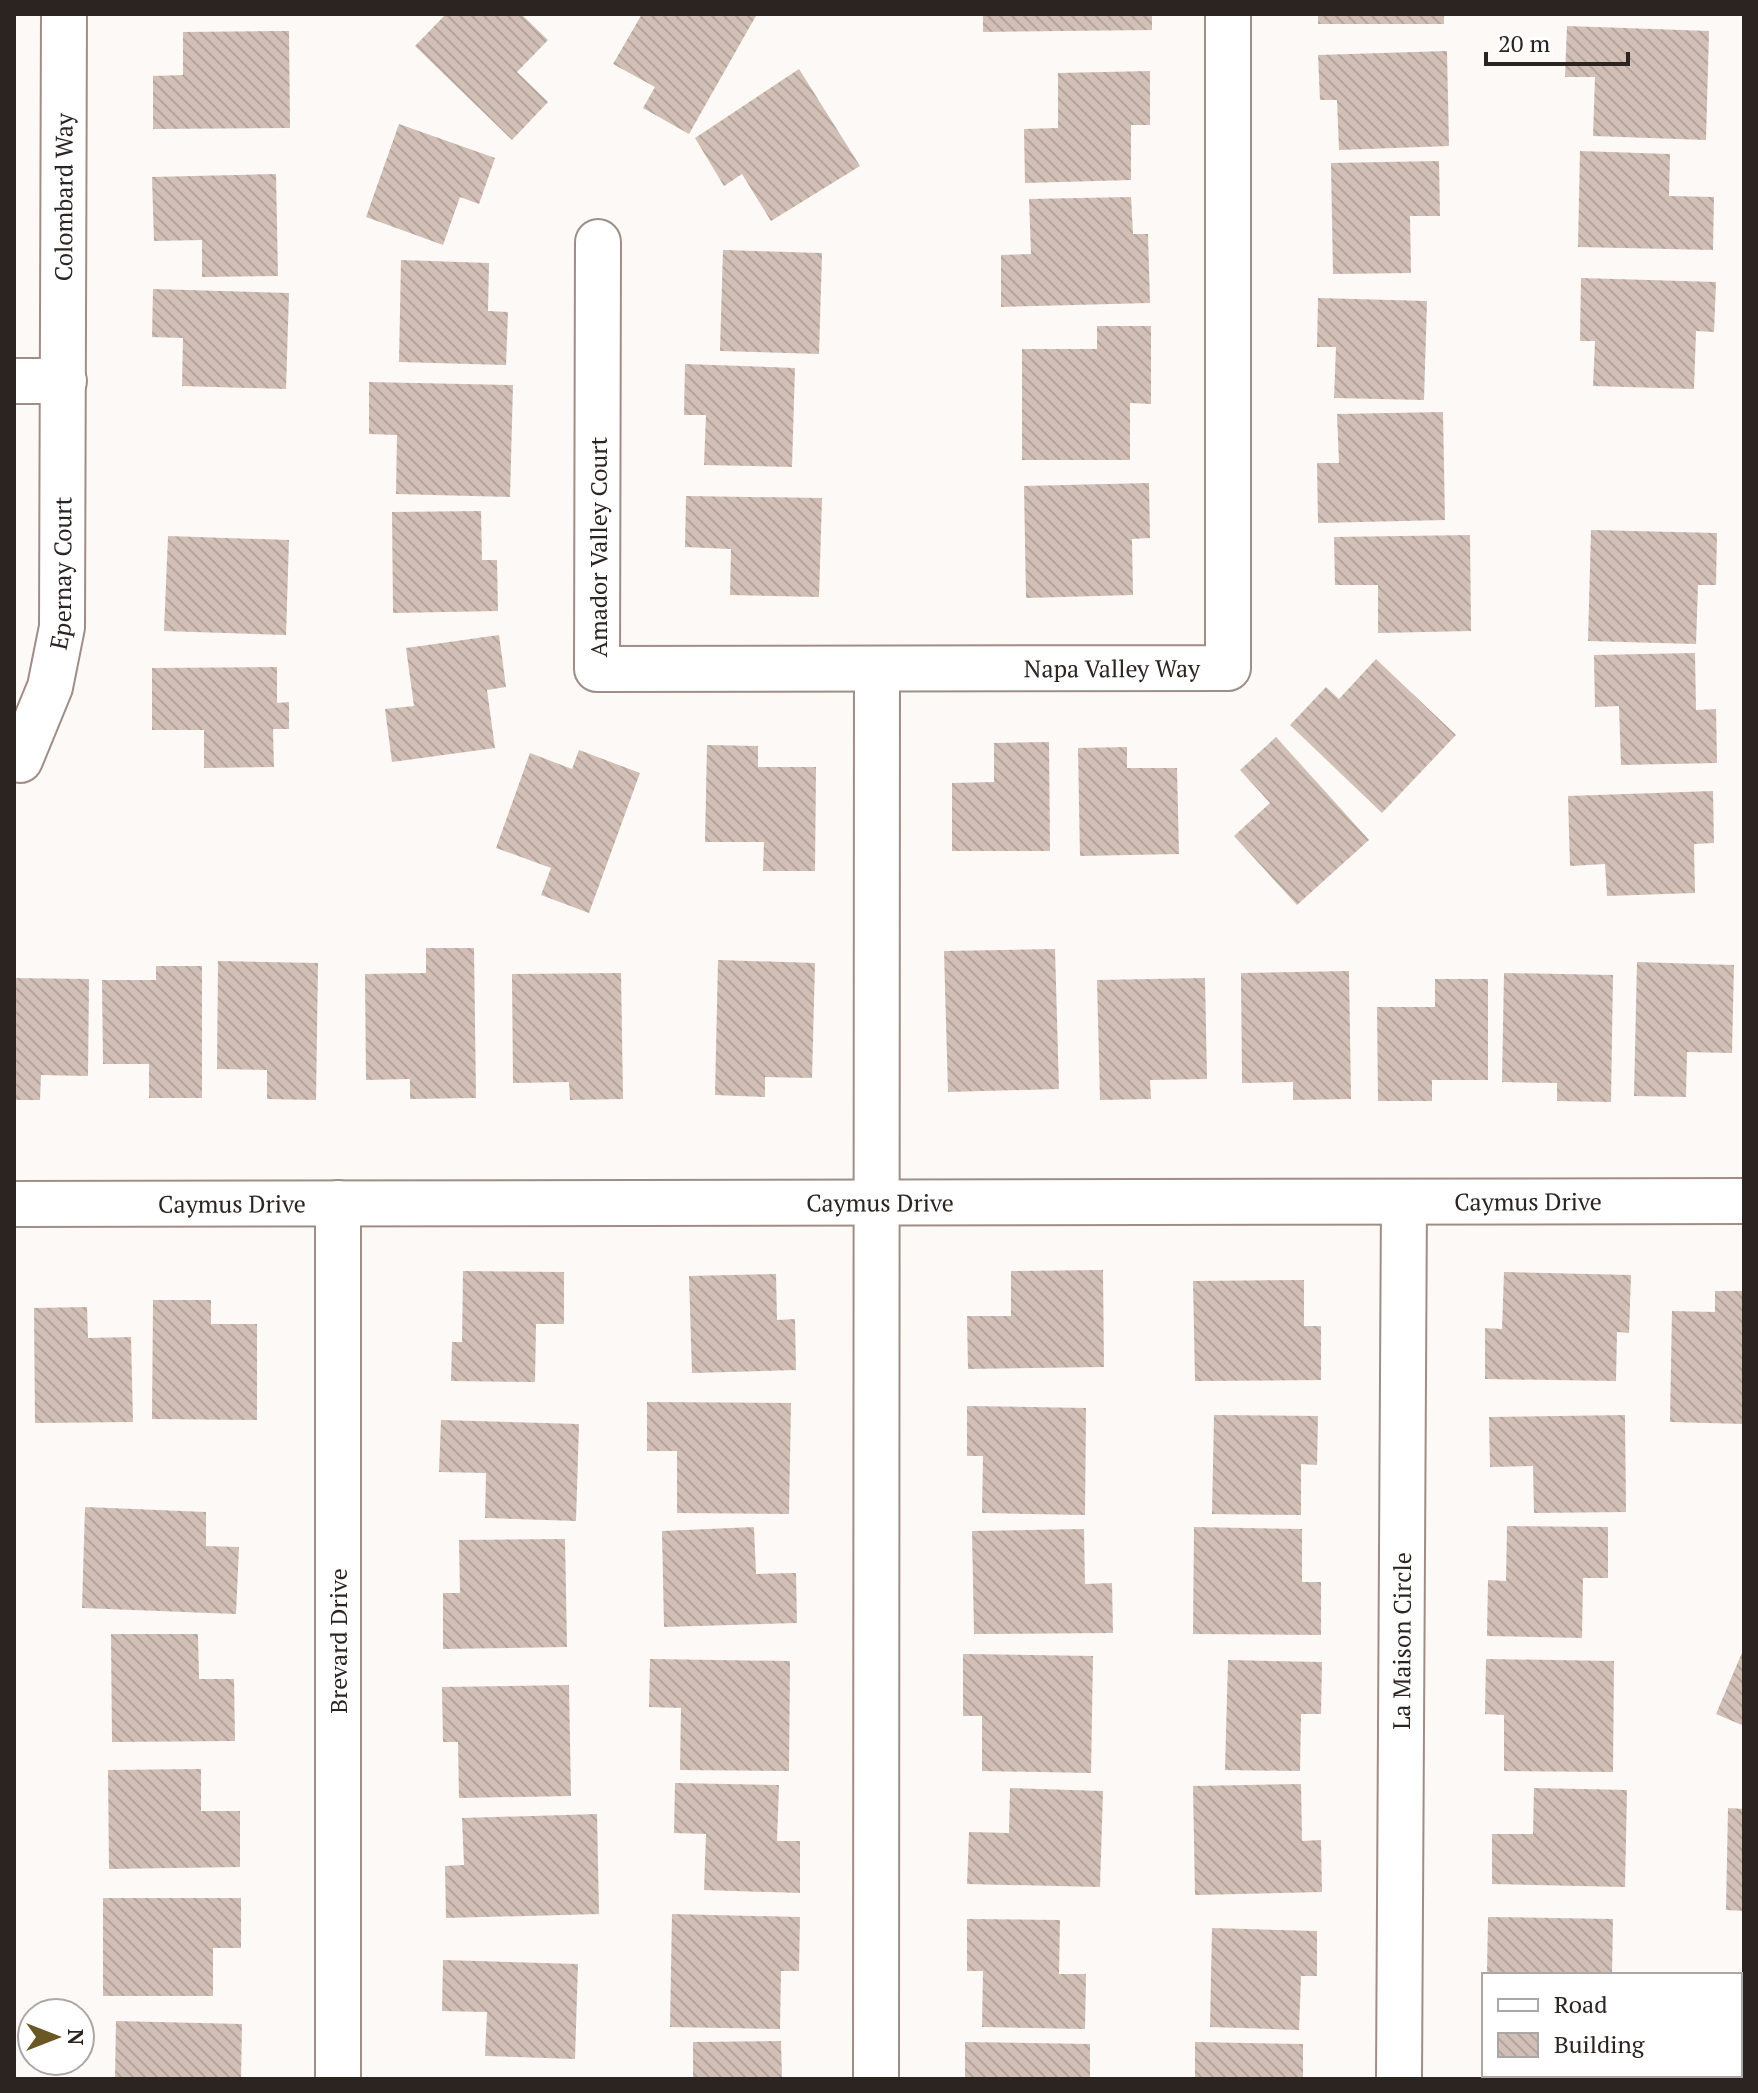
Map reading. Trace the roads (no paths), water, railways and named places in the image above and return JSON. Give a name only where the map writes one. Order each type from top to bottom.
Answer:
[{"type":"street","name":"Colombard Way","points":[[64,14],[64,381]]},
{"type":"street","name":"Napa Valley Way","points":[[877,669],[1228,668],[1228,14]]},
{"type":"street","name":"Amador Valley Court","points":[[598,242],[597,669],[877,669]]},
{"type":"street","points":[[14,381],[64,381]]},
{"type":"street","name":"Epernay Court","points":[[20,760],[50,687],[62,627],[64,381]]},
{"type":"street","points":[[876,2079],[877,669]]},
{"type":"street","name":"Caymus Drive","points":[[14,1204],[1744,1201]]},
{"type":"street","name":"La Maison Circle","points":[[1399,2079],[1404,1202]]},
{"type":"street","name":"Brevard Drive","points":[[338,1203],[338,2079]]}]
